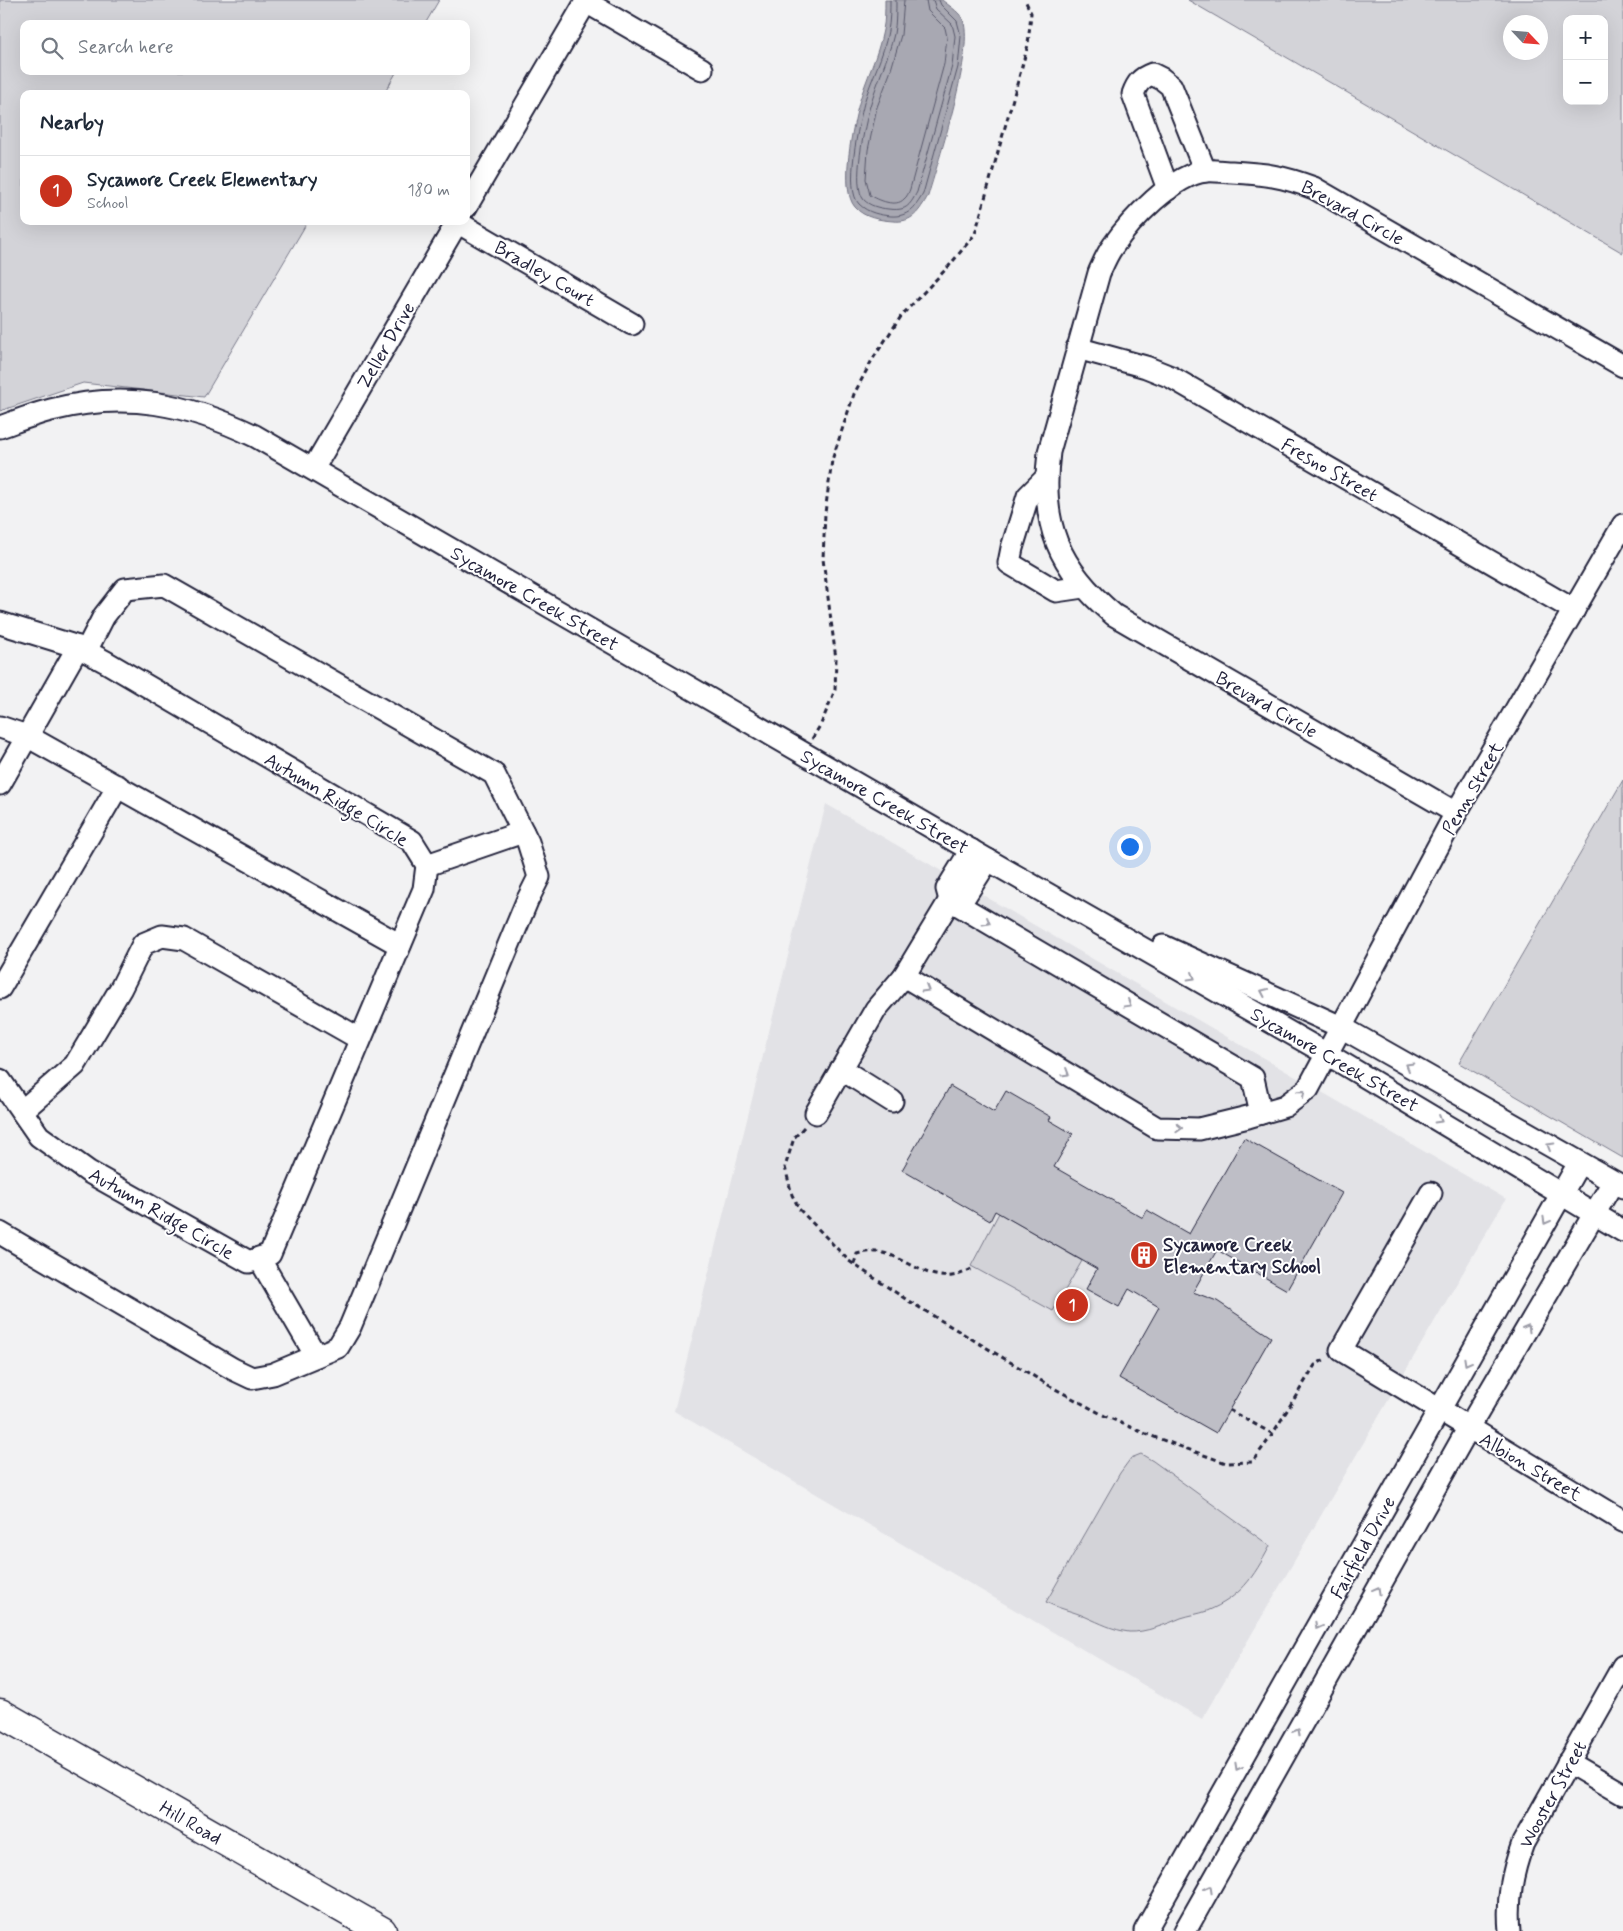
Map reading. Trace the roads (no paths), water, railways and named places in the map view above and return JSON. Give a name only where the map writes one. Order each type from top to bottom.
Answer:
[{"type":"main road","name":"Hill Road","points":[[0,1714],[382,1931]]},
{"type":"street","points":[[470,199],[586,1],[702,69]]},
{"type":"street","points":[[1168,189],[1133,94],[1136,84],[1144,77],[1152,74],[1171,86],[1205,171]]},
{"type":"street","name":"Brevard Circle","points":[[1456,814],[1114,615],[1092,597],[1075,577],[1060,553],[1051,529],[1046,504],[1046,478],[1049,452],[1099,273],[1112,248],[1125,229],[1168,189],[1183,179],[1205,171],[1264,173],[1290,178],[1314,188],[1623,366]]},
{"type":"street","name":"Zeller Drive","points":[[313,469],[455,225]]},
{"type":"street","name":"Bradley Court","points":[[462,225],[632,324]]},
{"type":"street","name":"Fresno Street","points":[[1077,348],[1146,367],[1171,377],[1574,610]]},
{"type":"street","name":"Sycamore Creek Street","points":[[0,427],[50,410],[84,403],[119,401],[155,403],[223,420],[313,469],[979,855],[1327,1054],[1623,1230]]},
{"type":"street","points":[[1046,478],[1028,496],[1009,563],[1056,591],[1083,586]]},
{"type":"street","name":"Penn Street","points":[[904,976],[1157,1128],[1199,1129],[1285,1106],[1308,1089],[1456,814],[1623,525]]},
{"type":"street","points":[[0,784],[27,736],[82,649],[125,589],[164,584],[494,774],[523,832],[539,877],[527,901],[350,1327],[338,1347],[273,1374],[252,1378],[233,1369],[0,1233]]},
{"type":"street","name":"Autumn Ridge Circle","points":[[0,623],[82,649],[412,841],[427,865],[424,889],[270,1254],[249,1262],[88,1172],[39,1136],[0,1080]]},
{"type":"street","points":[[0,727],[27,736],[400,945]]},
{"type":"street","points":[[0,988],[118,786]]},
{"type":"street","points":[[427,865],[523,832]]},
{"type":"street","points":[[816,1113],[876,1009],[904,976],[950,900],[965,896],[979,855]]},
{"type":"street","name":"Sycamore Creek Street","points":[[1044,892],[1341,1027],[1618,1184]]},
{"type":"street","points":[[950,900],[1253,1078],[1261,1113]]},
{"type":"street","points":[[22,1111],[75,1065],[121,988],[143,944],[162,936],[184,938],[360,1039]]},
{"type":"street","points":[[841,1070],[892,1101]]},
{"type":"street","name":"Fairfield Drive","points":[[1145,1931],[1578,1163]]},
{"type":"street","name":"Fairfield Drive","points":[[1185,1931],[1468,1428],[1595,1213],[1618,1184]]},
{"type":"street","name":"Albion Street","points":[[1431,1193],[1341,1350],[1623,1521]]},
{"type":"street","points":[[259,1258],[316,1356]]},
{"type":"street","name":"Wooster Street","points":[[1510,1931],[1509,1896],[1514,1866],[1523,1843],[1623,1666]]},
{"type":"street","points":[[1568,1762],[1623,1794]]},
{"type":"water","points":[[885,0],[942,0],[960,15],[965,32],[964,52],[954,105],[928,196],[915,215],[900,221],[888,221],[863,214],[855,207],[850,198],[848,186],[849,156],[854,126],[859,103],[881,40]]},
{"type":"place","name":"Sycamore Creek Elementary School","points":[[1144,1255]]},
{"type":"place","name":"Sycamore Creek Elementary","points":[[1072,1305]]}]
